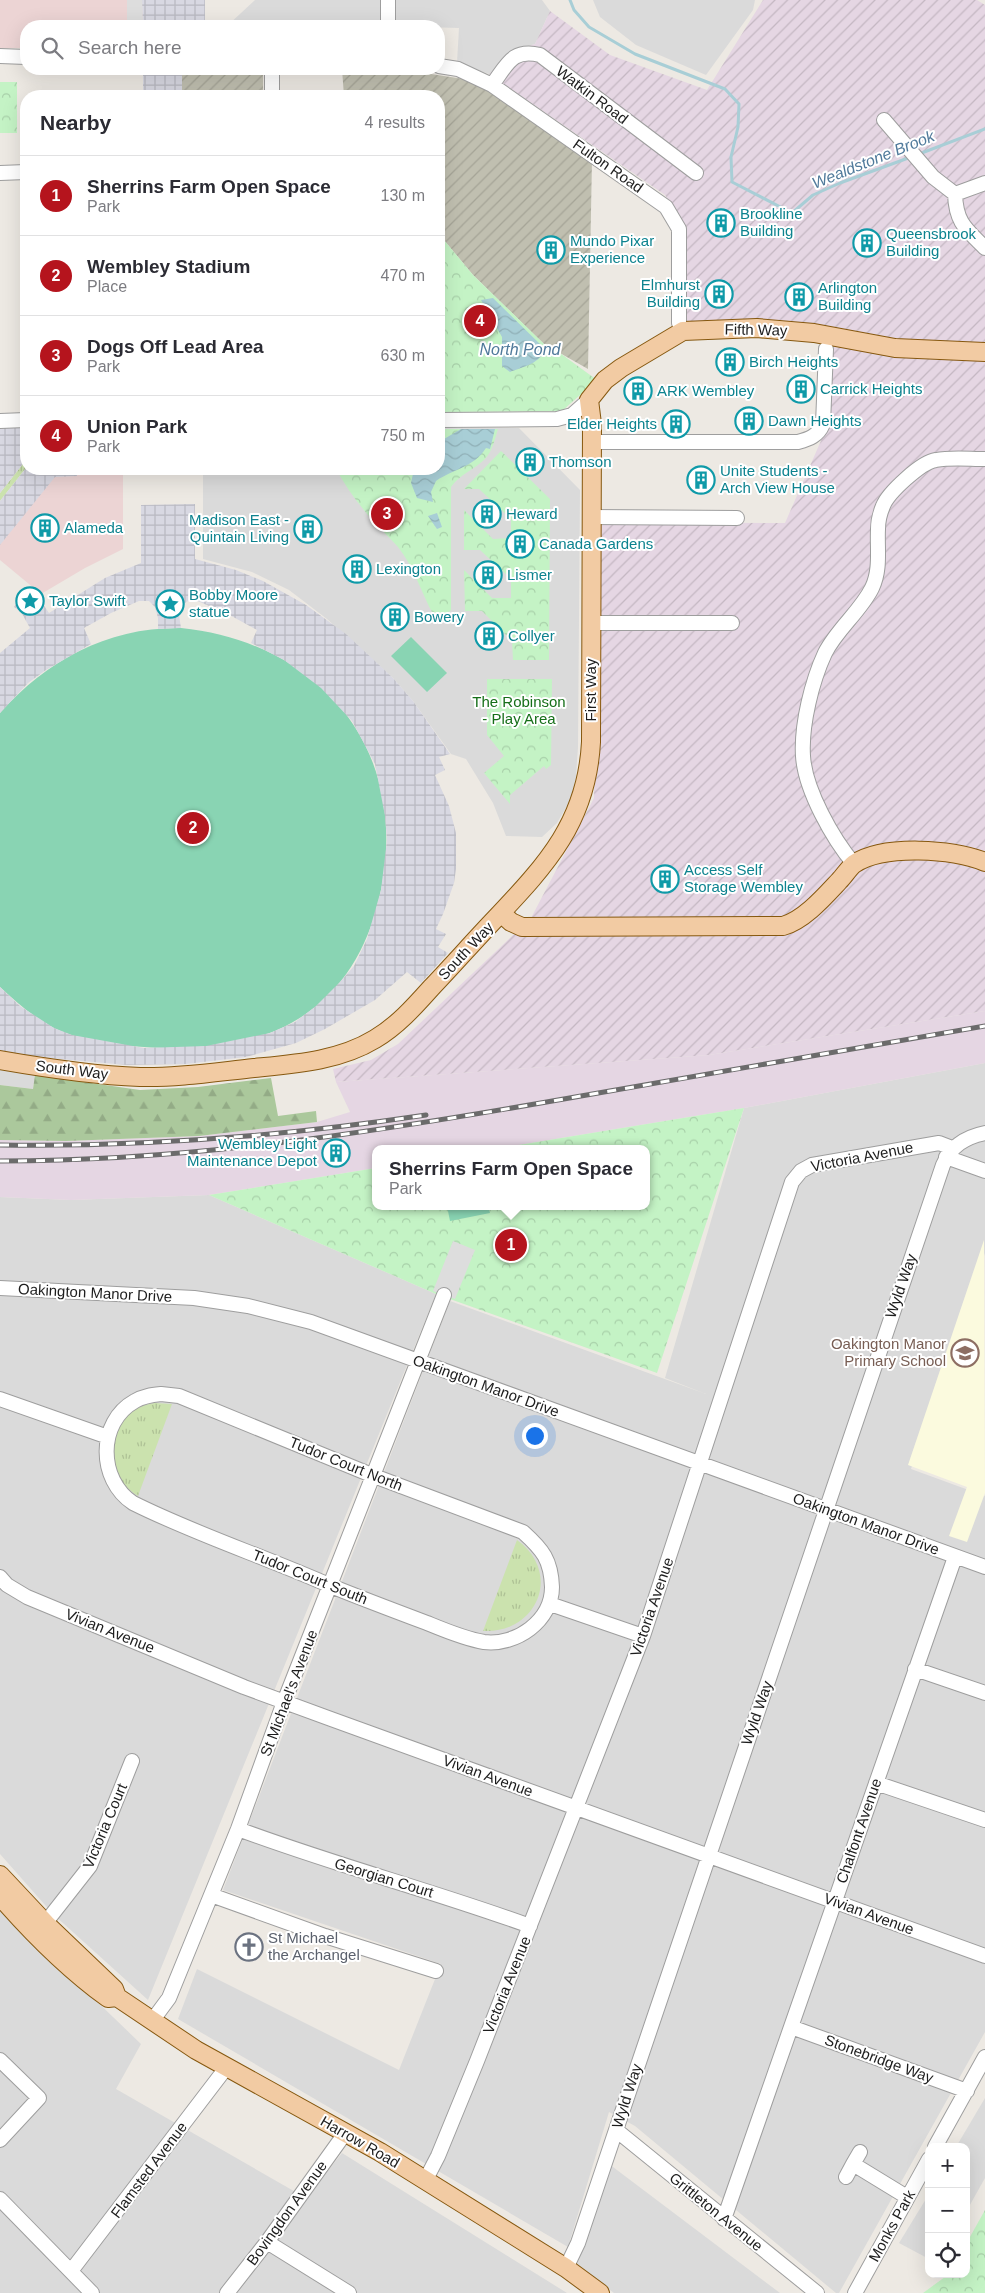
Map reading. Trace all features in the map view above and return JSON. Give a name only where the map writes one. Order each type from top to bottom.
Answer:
[{"type":"main road","name":"Fifth Way","points":[[589,400],[605,380],[621,368],[683,331],[766,329],[814,332],[895,348],[985,352]]},
{"type":"main road","points":[[589,400],[592,424],[591,440]]},
{"type":"main road","name":"First Way","points":[[501,913],[555,852],[572,822],[582,798],[590,759],[591,440]]},
{"type":"main road","name":"South Way","points":[[0,1060],[78,1071],[141,1077],[296,1064],[334,1056],[374,1040],[404,1017],[501,913],[511,922],[522,927],[783,926],[794,923],[833,887],[854,864],[880,854],[913,851],[950,852],[985,862]]},
{"type":"main road","name":"Harrow Road","points":[[0,1875],[40,1930],[84,1980],[108,1998],[117,1997],[226,2068],[346,2132],[566,2268],[600,2293]]},
{"type":"main road","name":"Harrow Road","points":[[0,1896],[40,1930]]},
{"type":"street","points":[[388,0],[388,20]]},
{"type":"street","name":"Watkin Road","points":[[492,85],[510,59],[517,54],[526,51],[540,55],[696,173]]},
{"type":"street","points":[[0,56],[20,57]]},
{"type":"street","name":"Fulton Road","points":[[445,67],[458,69],[492,85],[666,207],[679,229],[679,323],[683,331]]},
{"type":"street","points":[[272,75],[272,90]]},
{"type":"street","points":[[884,120],[933,177],[955,194],[956,212],[965,228],[985,248]]},
{"type":"street","points":[[0,172],[20,172]]},
{"type":"street","points":[[955,194],[985,183]]},
{"type":"street","points":[[445,420],[557,419],[578,422],[588,431],[591,440],[798,442],[818,433],[823,424],[826,349]]},
{"type":"street","points":[[557,419],[572,416],[589,400]]},
{"type":"street","points":[[0,421],[20,420]]},
{"type":"street","points":[[854,864],[840,848],[820,808],[807,776],[803,756],[808,705],[825,653],[833,640],[859,610],[876,578],[878,527],[883,505],[924,464],[936,460],[985,459]]},
{"type":"street","points":[[591,517],[737,518]]},
{"type":"street","points":[[590,623],[732,623]]},
{"type":"street","points":[[949,1152],[967,1138],[985,1133]]},
{"type":"street","name":"Victoria Avenue","points":[[425,2181],[445,2141],[644,1636],[789,1190],[796,1176],[812,1165],[941,1142],[949,1152],[985,1171]]},
{"type":"street","name":"Wyld Way","points":[[566,2268],[578,2243],[826,1509],[949,1152]]},
{"type":"street","name":"Oakington Manor Drive","points":[[0,1288],[194,1298],[248,1306],[325,1326],[985,1567]]},
{"type":"street","name":"St Michael's Avenue","points":[[152,2021],[168,1998],[238,1829],[284,1702],[420,1362],[444,1295]]},
{"type":"street","name":"Tudor Court North","points":[[108,1437],[115,1420],[134,1401],[161,1394],[179,1396],[374,1476],[523,1532],[539,1546],[551,1567],[552,1589],[550,1604]]},
{"type":"street","points":[[0,1399],[108,1437]]},
{"type":"street","name":"Tudor Court South","points":[[108,1437],[106,1454],[109,1471],[118,1491],[128,1500],[184,1526],[445,1630],[484,1642],[502,1642],[520,1636],[537,1622],[550,1604]]},
{"type":"street","name":"Chalfont Avenue","points":[[724,2219],[955,1557]]},
{"type":"street","name":"Vivian Avenue","points":[[0,1577],[7,1585],[28,1597],[284,1702],[985,1956]]},
{"type":"street","points":[[550,1604],[644,1636]]},
{"type":"street","points":[[915,1669],[985,1693]]},
{"type":"street","name":"Victoria Court","points":[[40,1930],[90,1866],[132,1761]]},
{"type":"street","points":[[876,1783],[985,1820]]},
{"type":"street","name":"Georgian Court","points":[[238,1829],[297,1851],[475,1906],[530,1926]]},
{"type":"street","points":[[211,1895],[325,1936],[436,1971]]},
{"type":"street","name":"Stonebridge Way","points":[[791,2027],[967,2091]]},
{"type":"street","points":[[938,2143],[985,2057]]},
{"type":"street","points":[[0,2060],[40,2098],[0,2140]]},
{"type":"street","name":"Flamsted Avenue","points":[[71,2271],[226,2068]]},
{"type":"street","name":"Grittleton Avenue","points":[[616,2130],[817,2293]]},
{"type":"street","name":"Bovingdon Avenue","points":[[227,2293],[267,2242],[346,2132]]},
{"type":"street","points":[[846,2177],[857,2158],[907,2197]]},
{"type":"street","name":"Monks Park","points":[[855,2293],[925,2166]]},
{"type":"street","points":[[0,2199],[92,2293]]},
{"type":"street","points":[[267,2242],[349,2293]]},
{"type":"shaded area","points":[[0,0],[142,0],[143,20],[20,20],[20,48],[0,48]]},
{"type":"shaded area","points":[[127,0],[142,0],[143,20],[127,20]]},
{"type":"shaded area","points":[[142,0],[205,0],[205,20],[143,20]]},
{"type":"shaded area","points":[[255,0],[381,0],[381,20],[233,20]]},
{"type":"shaded area","points":[[392,0],[542,0],[550,11],[535,44],[520,49],[489,74],[457,63],[459,28],[445,28],[445,20],[392,20]]},
{"type":"shaded area","points":[[593,0],[755,0],[753,10],[706,75],[636,45],[600,17]]},
{"type":"shaded area","points":[[763,0],[977,0],[985,5],[985,1011],[709,1055],[336,1082],[333,1069],[371,1060],[398,1044],[531,918],[594,798],[599,522],[785,523],[827,427],[831,327],[686,324],[681,221],[665,195],[489,74],[520,49],[535,44],[550,11],[610,55],[707,90]]},
{"type":"shaded area","points":[[143,75],[182,75],[182,90],[143,90]]},
{"type":"shaded area","points":[[182,75],[263,75],[263,90],[182,90]]},
{"type":"shaded area","points":[[342,75],[437,75],[464,79],[492,91],[592,160],[588,369],[544,344],[473,275],[445,241],[445,90],[344,90]]},
{"type":"shaded area","points":[[0,425],[20,425],[20,468],[0,493]]},
{"type":"shaded area","points":[[445,428],[519,428],[580,490],[578,747],[576,776],[571,799],[557,823],[542,837],[506,836],[493,803],[466,759],[451,754],[413,701],[393,678],[327,619],[289,590],[252,572],[203,559],[203,475],[445,475]]},
{"type":"shaded area","points":[[20,475],[77,475],[55,477],[0,545],[0,501]]},
{"type":"shaded area","points":[[45,475],[123,475],[123,549],[85,568],[41,594],[0,560],[0,533]]},
{"type":"shaded area","points":[[195,504],[195,559],[236,570],[263,581],[306,605],[346,634],[393,678],[413,701],[450,754],[439,757],[445,770],[435,775],[449,806],[456,833],[454,883],[436,929],[446,934],[438,947],[448,953],[421,983],[407,972],[375,1000],[325,1029],[296,1043],[246,1057],[186,1064],[127,1065],[36,1057],[0,1051],[0,987],[20,1006],[54,1028],[72,1035],[144,1048],[206,1046],[270,1033],[295,1022],[316,1006],[354,966],[367,939],[381,890],[387,840],[385,816],[375,764],[352,721],[321,688],[284,660],[251,643],[257,630],[226,613],[195,600],[188,601],[182,605],[179,615],[181,628],[158,629],[155,607],[149,601],[139,601],[111,613],[84,628],[91,644],[46,670],[28,683],[0,713],[0,653],[30,628],[21,612],[14,607],[27,589],[39,598],[49,613],[105,578],[141,563],[141,505]]},
{"type":"shaded area","points":[[985,1011],[985,1063],[744,1108],[519,1145],[372,1145],[372,1169],[209,1195],[71,1200],[0,1197],[0,1140],[66,1141],[199,1136],[317,1122],[350,1112],[336,1082],[709,1055]]},
{"type":"shaded area","points":[[985,1063],[985,1253],[911,1469],[985,1496],[985,2032],[839,2293],[836,2293],[635,2126],[609,2112],[568,2247],[178,2019],[197,1969],[399,2070],[441,1964],[223,1890],[450,1301],[706,1394],[665,1378],[744,1108]]},
{"type":"shaded area","points":[[0,1070],[35,1075],[33,1089],[0,1085]]},
{"type":"shaded area","points":[[209,1195],[436,1294],[148,2000],[53,1914],[0,1854],[0,1197],[71,1200]]},
{"type":"shaded area","name":"Oakington Manor Primary School","points":[[984,1240],[985,1493],[967,1542],[949,1536],[967,1487],[908,1465]]},
{"type":"shaded area","points":[[453,1241],[475,1250],[455,1299],[433,1291]]},
{"type":"shaded area","points":[[0,1908],[141,2044],[116,2089],[306,2198],[342,2153],[567,2293],[0,2293]]},
{"type":"shaded area","points":[[985,2098],[985,2178],[970,2205],[970,2143],[958,2143]]},
{"type":"shaded area","points":[[609,2164],[780,2293],[614,2293],[573,2262]]},
{"type":"shaded area","points":[[925,2201],[925,2257],[899,2243]]},
{"type":"green space","points":[[0,82],[17,82],[17,133],[0,133]]},
{"type":"green space","points":[[445,241],[473,275],[544,344],[553,348],[597,380],[562,411],[445,412]]},
{"type":"green space","points":[[445,429],[498,429],[490,453],[481,463],[451,487],[451,610],[444,616],[433,614],[404,555],[363,509],[340,475],[445,475]]},
{"type":"green space","points":[[501,451],[550,499],[549,660],[513,660],[512,641],[482,611],[465,611],[464,570],[492,598],[511,598],[511,579],[480,550],[464,550],[464,510],[493,539],[511,538],[511,519],[479,489],[464,489]]},
{"type":"green space","points":[[20,468],[20,475],[0,501],[0,493]]},
{"type":"green space","points":[[181,628],[232,638],[277,656],[316,682],[347,715],[369,754],[383,798],[386,847],[379,899],[374,918],[359,953],[338,985],[310,1011],[279,1029],[247,1040],[214,1046],[164,1048],[93,1041],[66,1033],[47,1024],[0,987],[0,713],[38,677],[81,650],[104,640],[129,633],[154,629]]},
{"type":"green space","points":[[411,637],[447,673],[427,692],[391,656]]},
{"type":"green space","name":"The Robinson - Play Area","points":[[487,679],[552,679],[551,765],[546,769],[544,766],[510,795],[510,804],[484,773],[504,756],[487,735]]},
{"type":"green space","points":[[35,1075],[140,1090],[198,1087],[271,1078],[278,1116],[316,1111],[317,1122],[199,1136],[66,1141],[0,1140],[0,1085],[33,1089]]},
{"type":"green space","points":[[744,1108],[657,1373],[436,1294],[209,1195],[372,1169],[372,1210],[650,1210],[650,1145],[519,1145]]},
{"type":"green space","points":[[448,1210],[489,1210],[490,1213],[450,1221]]},
{"type":"green space","points":[[155,1403],[172,1404],[138,1496],[125,1485],[117,1472],[113,1458],[113,1443],[118,1429],[126,1417],[139,1408]]},
{"type":"green space","points":[[517,1540],[531,1554],[539,1569],[541,1584],[538,1599],[530,1612],[518,1623],[502,1629],[483,1631]]},
{"type":"green space","points":[[985,2210],[985,2293],[923,2293],[944,2278],[970,2278],[970,2237]]},
{"type":"water","name":"North Pond","points":[[493,298],[544,348],[543,353],[536,361],[510,372],[502,366],[502,337],[481,300]]},
{"type":"water","points":[[461,429],[495,429],[490,449],[486,448],[481,455],[469,464],[436,481],[431,492],[433,502],[417,498],[411,483],[413,475],[445,475],[445,438]]},
{"type":"water","points":[[437,513],[442,527],[437,529],[428,516]]},
{"type":"waterway","name":"Wealdstone Brook","points":[[570,0],[574,10],[589,27],[635,54],[725,89],[739,104],[738,127],[731,157],[732,182],[792,213],[813,195],[911,157]]},
{"type":"waterway","name":"Wealdstone Brook","points":[[919,154],[985,129]]},
{"type":"railway","points":[[0,1161],[146,1156],[364,1132],[509,1109],[985,1026]]},
{"type":"railway","points":[[0,1145],[107,1144],[214,1139],[320,1129],[426,1115]]},
{"type":"place","name":"Brookline Building","points":[[721,223]]},
{"type":"place","name":"Queensbrook Building","points":[[867,243]]},
{"type":"place","name":"Mundo Pixar Experience","points":[[551,250]]},
{"type":"place","name":"Elmhurst Building","points":[[719,294]]},
{"type":"place","name":"Arlington Building","points":[[799,297]]},
{"type":"place","name":"Union Park","points":[[480,321]]},
{"type":"place","name":"Birch Heights","points":[[730,362]]},
{"type":"place","name":"Carrick Heights","points":[[801,389]]},
{"type":"place","name":"ARK Wembley","points":[[638,391]]},
{"type":"place","name":"Dawn Heights","points":[[749,421]]},
{"type":"place","name":"Elder Heights","points":[[676,424]]},
{"type":"place","name":"Thomson","points":[[530,462]]},
{"type":"place","name":"Unite Students - Arch View House","points":[[701,480]]},
{"type":"place","name":"Dogs Off Lead Area","points":[[387,514]]},
{"type":"place","name":"Heward","points":[[487,514]]},
{"type":"place","name":"Alameda","points":[[45,528]]},
{"type":"place","name":"Madison East - Quintain Living","points":[[308,529]]},
{"type":"place","name":"Canada Gardens","points":[[520,544]]},
{"type":"place","name":"Lexington","points":[[357,569]]},
{"type":"place","name":"Lismer","points":[[488,575]]},
{"type":"place","name":"Taylor Swift","points":[[30,601]]},
{"type":"place","name":"Bobby Moore statue","points":[[170,604]]},
{"type":"place","name":"Bowery","points":[[395,617]]},
{"type":"place","name":"Collyer","points":[[489,636]]},
{"type":"place","name":"Wembley Stadium","points":[[193,828]]},
{"type":"place","name":"Access Self Storage Wembley","points":[[665,879]]},
{"type":"place","name":"Wembley Light Maintenance Depot","points":[[336,1153]]},
{"type":"place","name":"Sherrins Farm Open Space","points":[[511,1245]]},
{"type":"place","name":"Oakington Manor Primary School","points":[[965,1353]]},
{"type":"place","name":"St Michael the Archangel","points":[[249,1947]]}]
